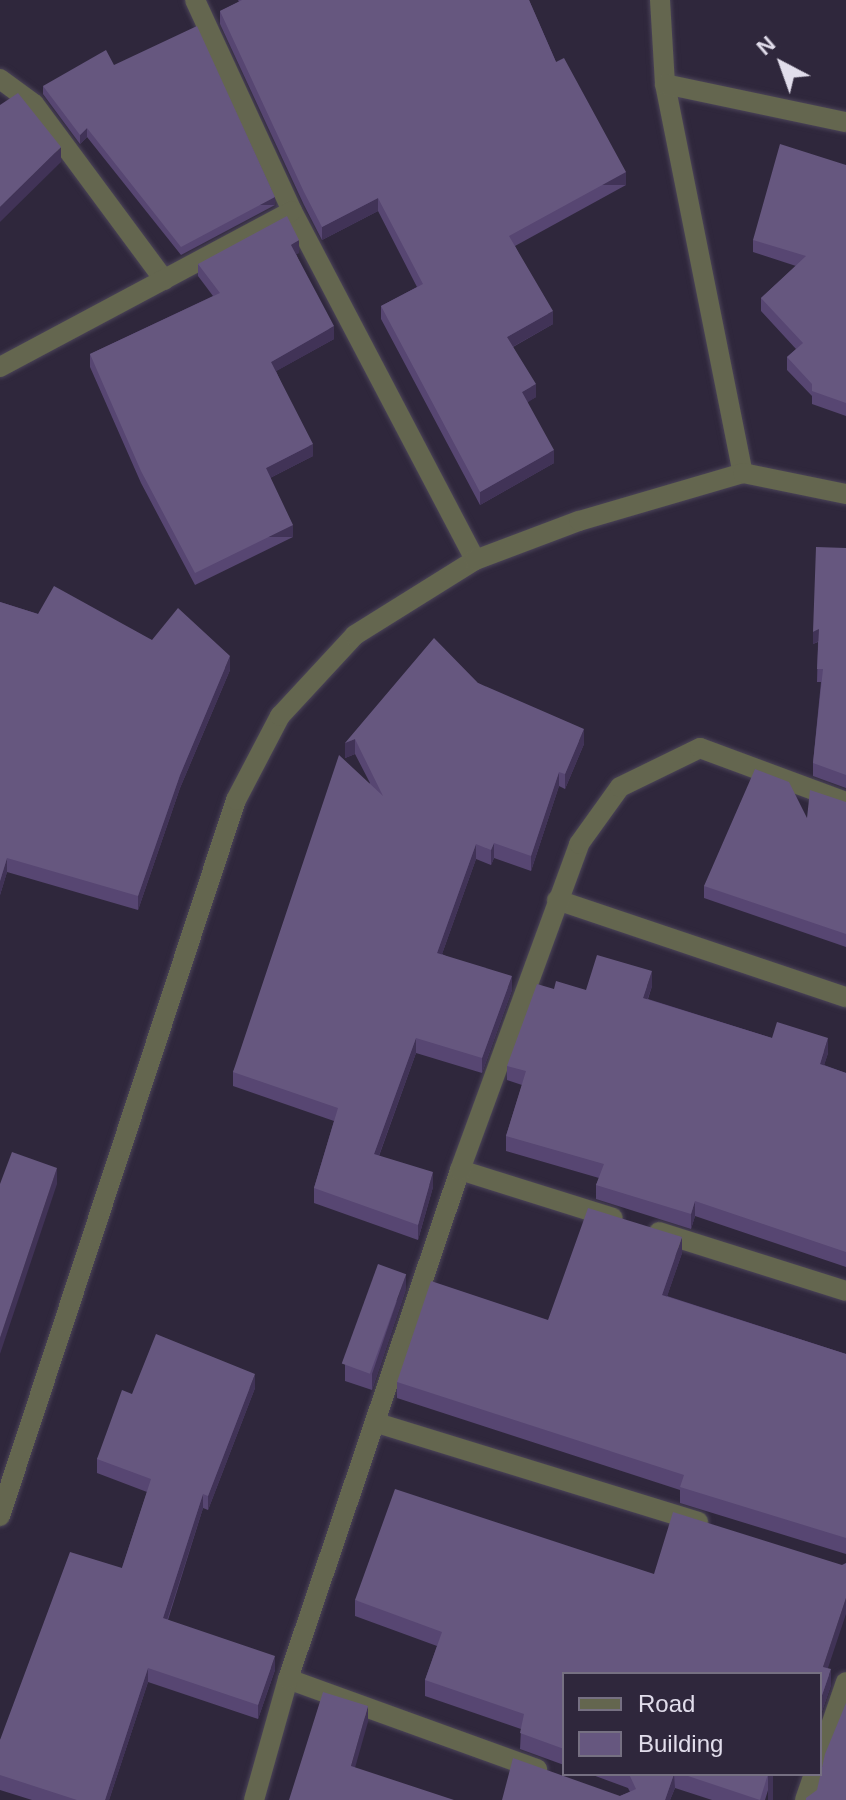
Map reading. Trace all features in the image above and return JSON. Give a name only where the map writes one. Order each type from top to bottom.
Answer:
[{"type":"street","points":[[195,0],[292,211],[475,560]]},
{"type":"street","points":[[660,0],[665,84],[743,473]]},
{"type":"street","points":[[0,79],[34,104],[164,280]]},
{"type":"street","points":[[665,84],[846,122]]},
{"type":"street","points":[[0,367],[292,211]]},
{"type":"street","points":[[0,1516],[236,800],[280,716],[355,635],[475,560],[579,521],[743,473],[846,494]]},
{"type":"street","points":[[254,1800],[288,1679],[460,1170],[579,844],[620,787],[700,748],[846,802]]},
{"type":"street","points":[[557,900],[846,997]]},
{"type":"street","points":[[460,1170],[846,1291]]},
{"type":"street","points":[[377,1423],[725,1530]]},
{"type":"street","points":[[288,1679],[551,1774]]},
{"type":"street","points":[[822,1751],[846,1682]]},
{"type":"street","points":[[805,1800],[813,1776]]},
{"type":"building","points":[[242,0],[529,0],[556,62],[564,58],[626,172],[509,236],[553,311],[507,337],[536,384],[522,392],[554,450],[480,492],[381,306],[423,284],[378,198],[322,227],[220,11]]},
{"type":"building","points":[[197,26],[275,197],[181,247],[87,128],[80,135],[43,86],[106,50],[114,65]]},
{"type":"building","points":[[18,93],[61,147],[0,207],[0,105]]},
{"type":"building","points":[[780,144],[846,165],[846,403],[812,391],[812,384],[787,357],[803,343],[761,298],[806,256],[753,240]]},
{"type":"building","points":[[287,216],[299,240],[291,245],[334,326],[271,362],[313,444],[266,468],[293,525],[195,573],[141,471],[90,354],[220,293],[198,264]]},
{"type":"building","points":[[816,547],[846,548],[846,775],[813,763],[823,669],[817,669],[819,629],[813,632]]},
{"type":"building","points":[[54,586],[152,640],[178,608],[230,656],[180,775],[138,896],[7,858],[0,881],[0,602],[38,614]]},
{"type":"building","points":[[434,638],[478,683],[584,729],[565,774],[559,772],[531,856],[494,843],[491,850],[476,844],[437,953],[512,976],[482,1058],[416,1038],[374,1154],[433,1172],[418,1225],[314,1188],[338,1108],[233,1072],[339,755],[383,796],[355,739],[345,743]]},
{"type":"building","points":[[755,769],[789,782],[807,818],[810,790],[846,802],[846,934],[704,886]]},
{"type":"building","points":[[597,955],[652,971],[643,998],[772,1038],[777,1022],[828,1038],[820,1064],[846,1073],[846,1252],[695,1201],[691,1214],[596,1185],[604,1164],[506,1136],[526,1071],[507,1066],[537,984],[554,989],[556,981],[586,990]]},
{"type":"building","points":[[12,1152],[57,1168],[0,1338],[0,1184]]},
{"type":"building","points":[[588,1208],[682,1237],[662,1295],[846,1354],[846,1538],[680,1487],[684,1475],[397,1382],[431,1281],[548,1320]]},
{"type":"building","points":[[378,1264],[406,1274],[370,1374],[342,1364]]},
{"type":"building","points":[[156,1334],[255,1374],[208,1496],[203,1494],[163,1618],[275,1656],[258,1705],[148,1668],[105,1800],[77,1800],[0,1775],[0,1740],[70,1552],[122,1568],[151,1479],[97,1459],[122,1390],[132,1394]]},
{"type":"building","points":[[395,1489],[654,1574],[673,1512],[842,1565],[846,1563],[846,1598],[823,1667],[831,1669],[822,1695],[822,1672],[562,1672],[562,1748],[520,1733],[524,1714],[425,1680],[442,1632],[355,1600]]},
{"type":"building","points":[[323,1692],[368,1706],[351,1766],[454,1800],[289,1800]]},
{"type":"building","points":[[846,1703],[846,1800],[806,1800],[817,1790],[825,1754]]},
{"type":"building","points":[[513,1758],[620,1796],[636,1789],[630,1776],[673,1776],[665,1800],[502,1800]]},
{"type":"building","points":[[688,1776],[767,1776],[760,1800]]}]
